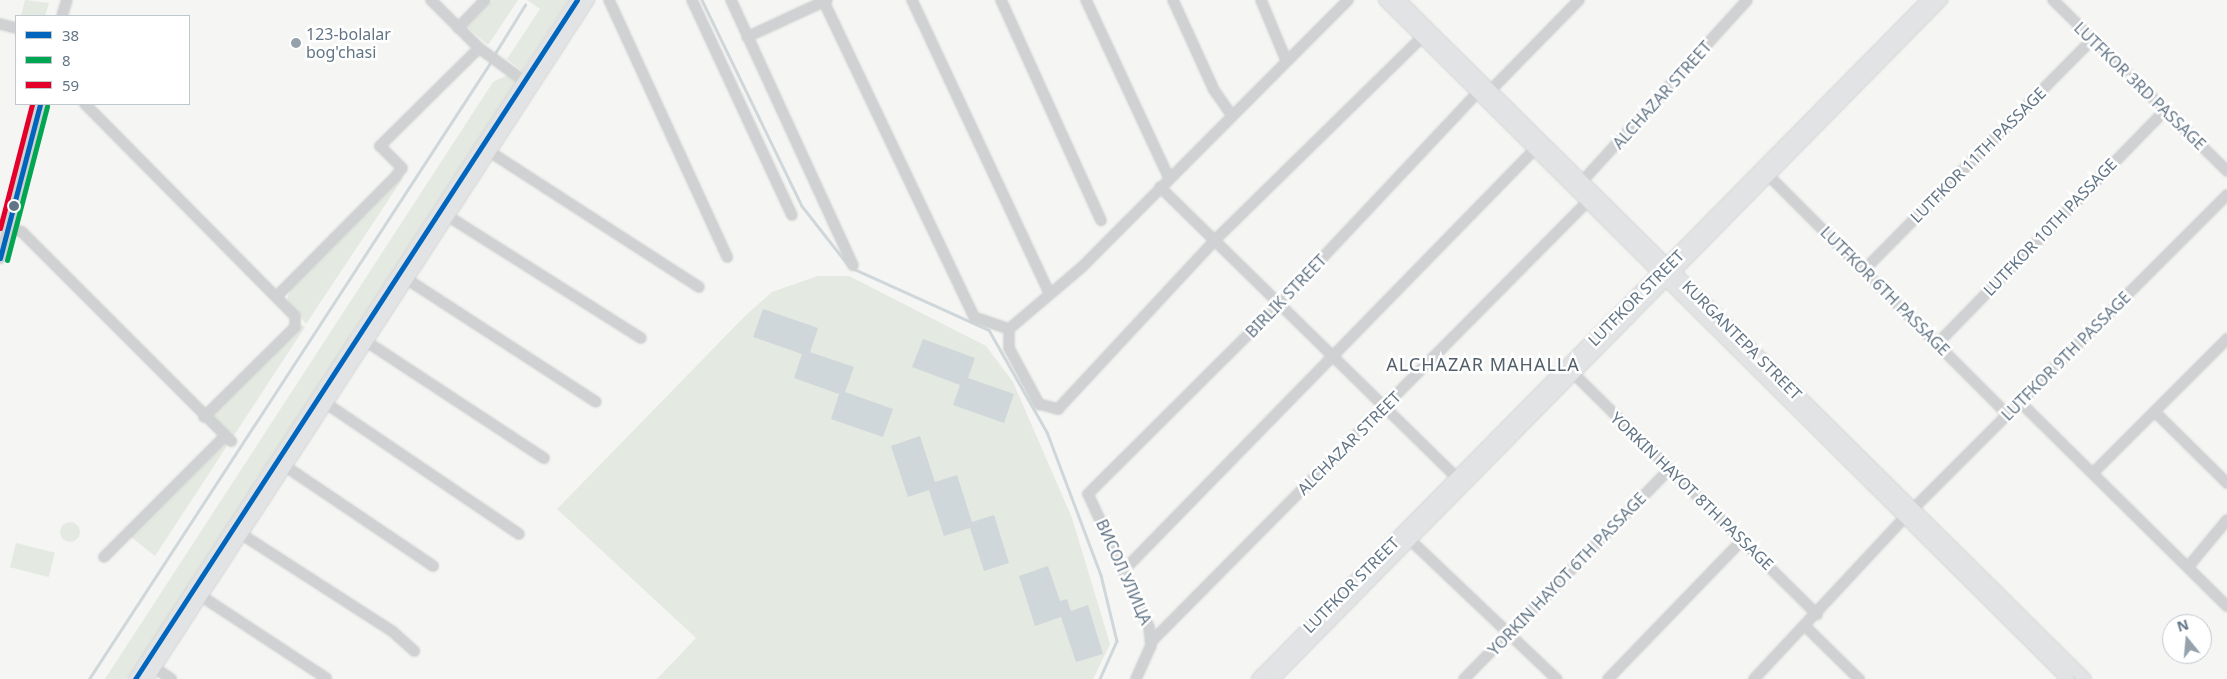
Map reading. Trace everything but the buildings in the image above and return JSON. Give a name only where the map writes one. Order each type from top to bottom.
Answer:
[{"type":"main road","points":[[134,679],[150,665],[237,532],[444,214],[485,149],[524,81],[577,0]]},
{"type":"main road","points":[[485,149],[588,0]]},
{"type":"main road","name":"KURGANTEPA STREET","points":[[1385,0],[1579,185],[1909,512],[2085,679]]},
{"type":"main road","name":"KURGANTEPA STREET","points":[[1398,0],[1535,149],[1579,185],[1588,201],[1667,273]]},
{"type":"main road","name":"LUTFKOR STREET","points":[[1765,173],[1928,0]]},
{"type":"main road","name":"LUTFKOR STREET","points":[[1258,679],[1406,536],[1765,173],[1941,0]]},
{"type":"main road","name":"KURGANTEPA STREET","points":[[1909,512],[2068,679]]},
{"type":"main road","name":"LUTFKOR STREET","points":[[1273,679],[1406,536]]},
{"type":"main road","points":[[147,679],[150,665]]},
{"type":"street","points":[[62,15],[67,0]]},
{"type":"street","points":[[431,0],[483,51],[524,81]]},
{"type":"street","points":[[458,28],[486,0]]},
{"type":"street","points":[[609,0],[728,257]]},
{"type":"street","points":[[692,0],[792,215]]},
{"type":"street","points":[[731,0],[853,265]]},
{"type":"street","points":[[912,0],[1050,294]]},
{"type":"street","points":[[1001,0],[1101,220]]},
{"type":"street","points":[[1086,0],[1168,176]]},
{"type":"street","points":[[1172,0],[1214,90],[1231,114]]},
{"type":"street","points":[[1261,0],[1286,60]]},
{"type":"street","points":[[1348,0],[1050,294],[1009,329],[1009,348],[1039,404],[1058,409],[1215,240],[1422,37]]},
{"type":"street","name":"ALCHAZAR STREET","points":[[1579,185],[1747,0]]},
{"type":"street","name":"LUTFKOR 3RD PASSAGE","points":[[2053,0],[2227,171]]},
{"type":"street","points":[[747,37],[824,1],[974,317],[1009,329]]},
{"type":"street","name":"BIRLIK STREET","points":[[1088,494],[1280,303],[1572,2]]},
{"type":"street","points":[[0,24],[15,28]]},
{"type":"street","name":"LUTFKOR 11TH PASSAGE","points":[[1864,270],[2092,40]]},
{"type":"street","points":[[277,296],[404,171],[380,146],[483,51]]},
{"type":"street","points":[[0,258],[4,225],[40,105]]},
{"type":"street","points":[[86,105],[295,316],[295,327],[204,417]]},
{"type":"street","name":"LUTFKOR 10TH PASSAGE","points":[[1937,344],[2164,111]]},
{"type":"street","points":[[485,149],[699,287]]},
{"type":"street","points":[[1124,570],[1535,149]]},
{"type":"street","name":"LUTFKOR 6TH PASSAGE","points":[[1765,173],[2007,414]]},
{"type":"street","points":[[1160,187],[1461,481]]},
{"type":"street","name":"LUTFKOR 9TH PASSAGE","points":[[1754,679],[1817,614],[1909,512],[2227,195]]},
{"type":"street","name":"ALCHAZAR STREET","points":[[1151,642],[1386,407],[1588,201]]},
{"type":"street","points":[[444,214],[641,338]]},
{"type":"street","points":[[4,225],[22,232],[228,439],[104,557]]},
{"type":"street","points":[[403,276],[596,402]]},
{"type":"street","points":[[362,339],[544,458]]},
{"type":"street","points":[[2093,473],[2226,343]]},
{"type":"street","name":"YORKIN HAYOT 8TH PASSAGE","points":[[1570,371],[1669,470],[1743,539],[1817,614]]},
{"type":"street","points":[[322,401],[519,534]]},
{"type":"street","points":[[2020,402],[2227,606]]},
{"type":"street","points":[[2156,413],[2227,483]]},
{"type":"street","points":[[281,464],[433,566]]},
{"type":"street","name":"YORKIN HAYOT 6TH PASSAGE","points":[[1464,679],[1669,470]]},
{"type":"street","name":"ВИСОЛ УЛИЦА","points":[[1088,494],[1124,570],[1151,642],[1136,679]]},
{"type":"street","points":[[2188,567],[2227,520]]},
{"type":"street","points":[[237,532],[392,631],[414,651]]},
{"type":"street","points":[[1406,536],[1557,679]]},
{"type":"street","points":[[1608,679],[1743,539]]},
{"type":"street","points":[[196,593],[326,678]]},
{"type":"street","points":[[1805,626],[1859,679]]},
{"type":"street","points":[[150,665],[171,679]]},
{"type":"shaded area","points":[[25,0],[49,3],[45,15],[21,15]]},
{"type":"shaded area","points":[[493,0],[518,0],[488,45],[467,27]]},
{"type":"shaded area","points":[[527,0],[568,0],[522,71],[507,59],[540,9]]},
{"type":"shaded area","points":[[507,75],[516,81],[127,679],[105,679],[493,82]]},
{"type":"shaded area","points":[[402,177],[306,324],[287,300],[290,289]]},
{"type":"shaded area","points":[[818,276],[849,276],[986,346],[1013,382],[1072,518],[1110,644],[1093,679],[657,679],[696,638],[557,509],[745,316],[772,292]]},
{"type":"shaded area","points":[[763,309],[818,328],[810,352],[854,367],[845,392],[893,409],[883,437],[831,419],[839,394],[794,378],[802,354],[753,337]]},
{"type":"shaded area","points":[[302,325],[305,327],[155,556],[131,537],[231,438],[212,415]]},
{"type":"shaded area","points":[[923,339],[975,358],[968,378],[1014,394],[1004,423],[953,405],[960,385],[912,367]]},
{"type":"shaded area","points":[[920,436],[935,482],[957,475],[972,522],[994,515],[1009,563],[984,571],[970,528],[944,536],[929,490],[908,497],[891,446]]},
{"type":"shaded area","points":[[70,522],[77,525],[80,532],[77,539],[70,542],[63,539],[60,532],[63,525]]},
{"type":"shaded area","points":[[16,543],[55,553],[49,577],[10,567]]},
{"type":"shaded area","points":[[1048,566],[1060,601],[1067,599],[1071,611],[1088,605],[1103,654],[1076,662],[1061,617],[1035,626],[1019,576]]},
{"type":"waterway","points":[[702,0],[802,206],[849,266]]},
{"type":"waterway","points":[[494,55],[525,5]]},
{"type":"waterway","points":[[89,679],[492,60]]},
{"type":"waterway","points":[[854,269],[989,330],[1047,432],[1101,575],[1117,641],[1100,679]]},
{"type":"transit line","name":"38","points":[[135,679],[577,0]]},
{"type":"transit line","name":"59","points":[[0,228],[32,105]]},
{"type":"transit line","name":"38","points":[[0,258],[40,105]]},
{"type":"transit line","name":"8","points":[[7,260],[47,106]]},
{"type":"place","name":"123-bolalar bog'chasi","points":[[296,43]]},
{"type":"district","name":"ALCHAZAR MAHALLA","points":[[1483,364]]}]
